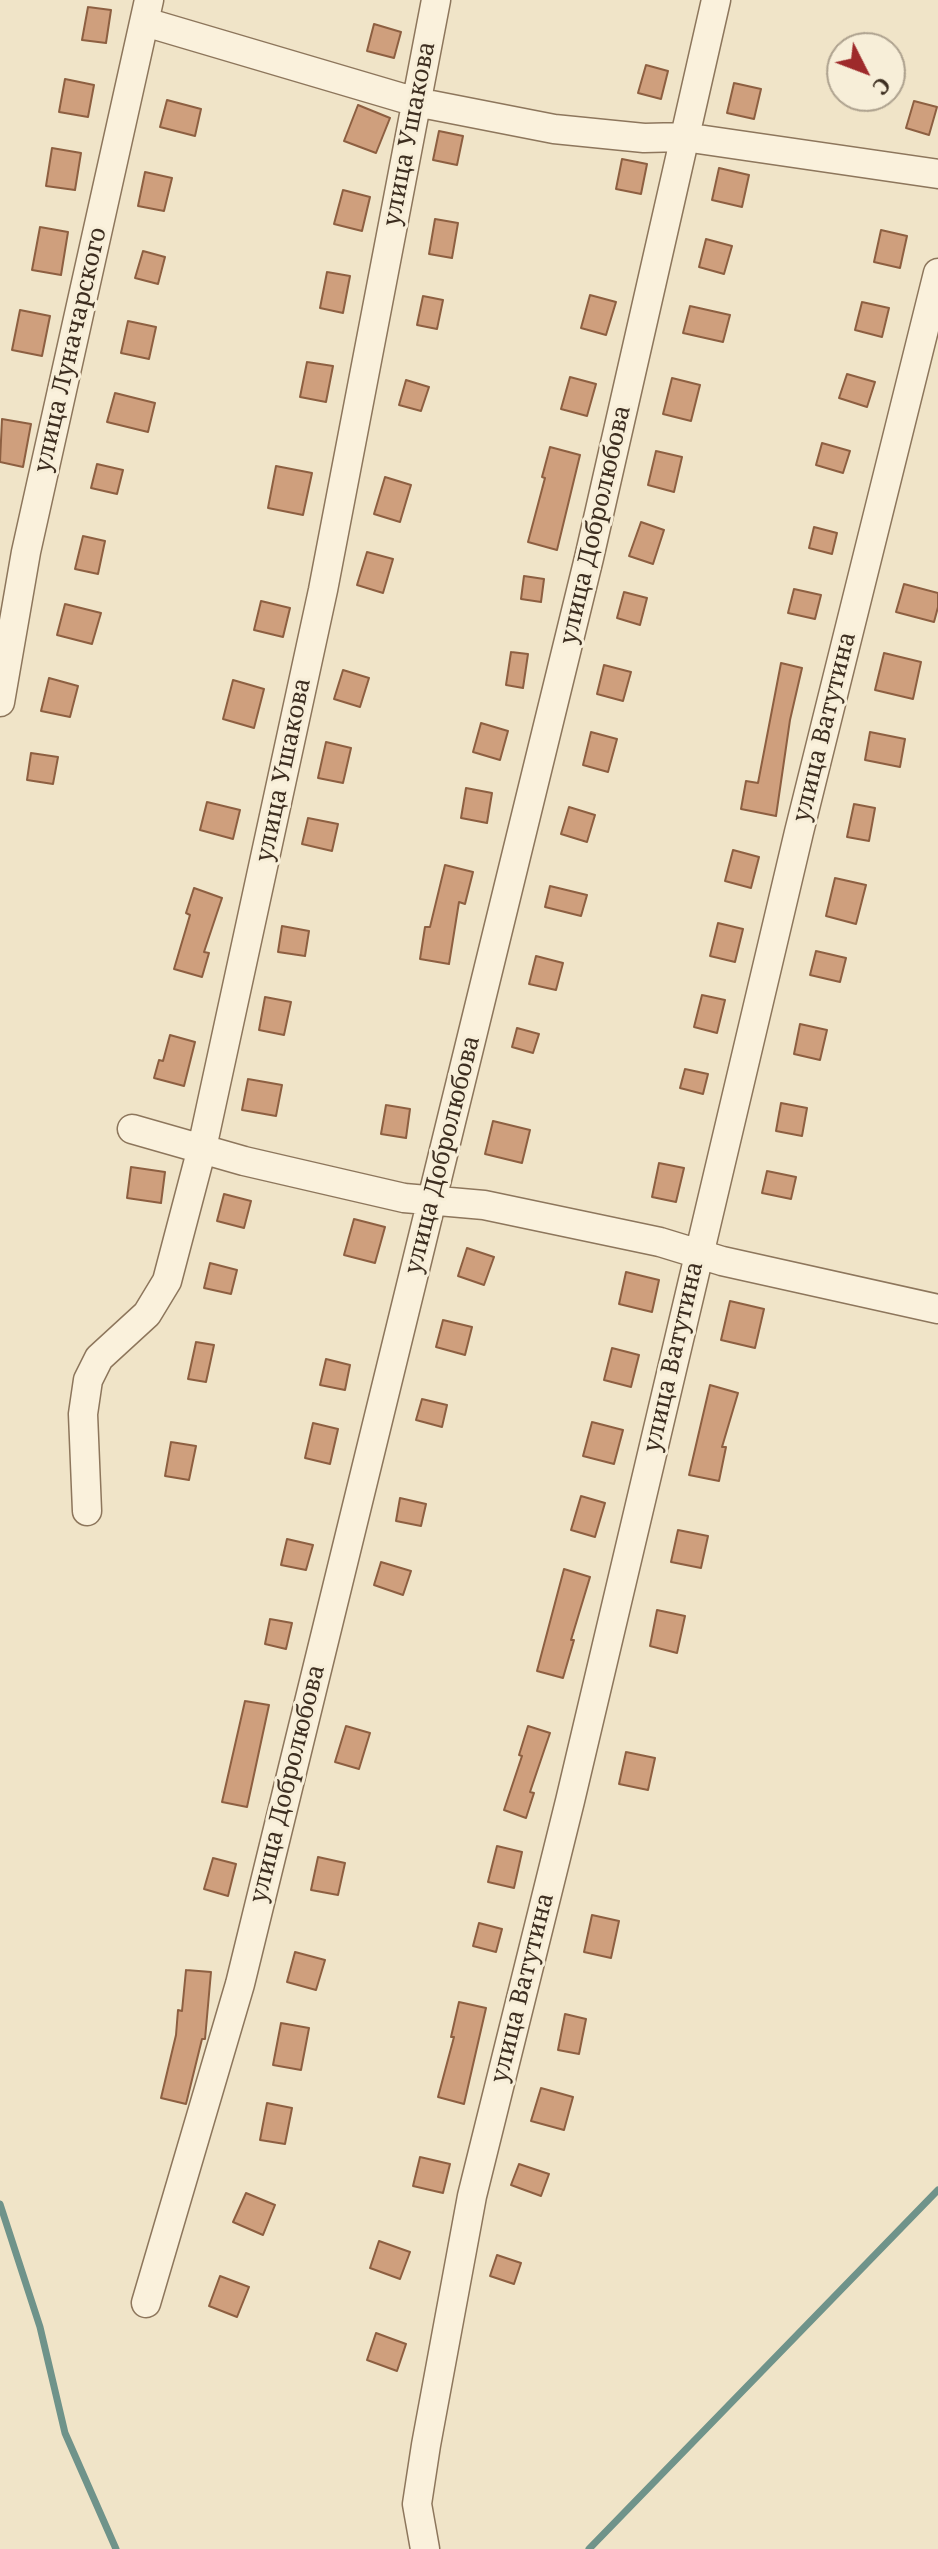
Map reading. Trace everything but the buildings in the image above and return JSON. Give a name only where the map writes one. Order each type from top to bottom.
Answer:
[{"type":"street","name":"улица Ушакова","points":[[87,1511],[83,1414],[88,1380],[99,1358],[147,1314],[167,1281],[202,1148],[323,590],[436,0]]},
{"type":"street","name":"улица Добролюбова","points":[[146,2303],[240,1984],[586,573],[716,0]]},
{"type":"street","points":[[147,11],[416,102],[554,129],[644,138],[684,137],[938,174]]},
{"type":"street","name":"улица Луначарского","points":[[0,702],[26,552],[147,11]]},
{"type":"street","name":"улица Ватутина","points":[[425,2549],[417,2504],[472,2196],[570,1801],[799,832],[938,273]]},
{"type":"street","points":[[132,1129],[244,1161],[390,1195],[499,1208],[660,1242],[698,1255],[938,1309]]},
{"type":"waterway","points":[[589,2549],[938,2190]]},
{"type":"waterway","points":[[0,2204],[40,2327],[65,2433],[116,2549]]}]
